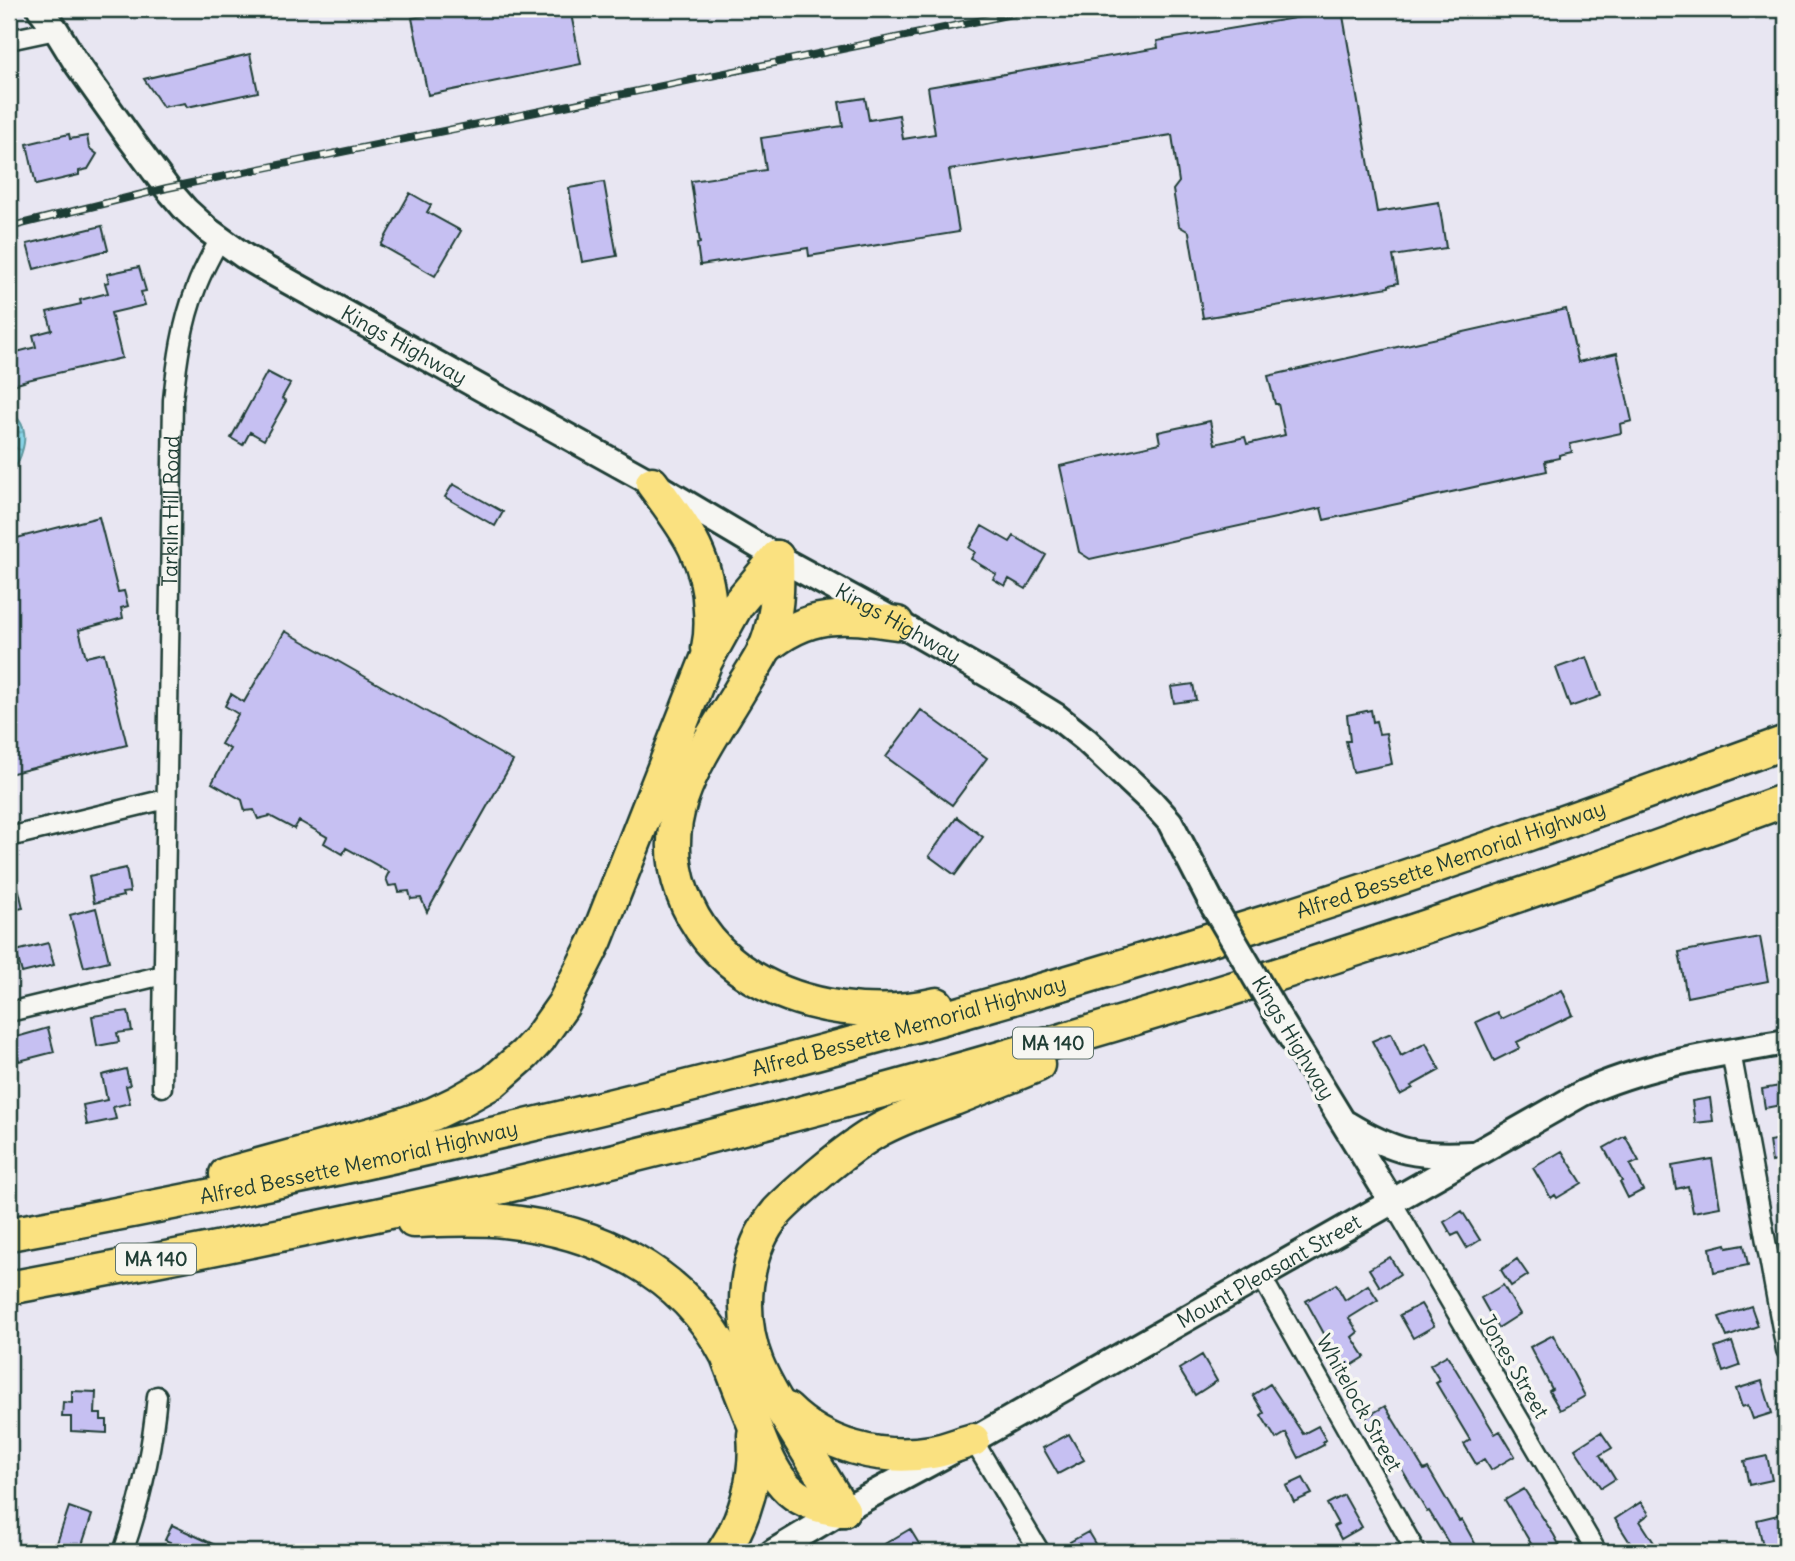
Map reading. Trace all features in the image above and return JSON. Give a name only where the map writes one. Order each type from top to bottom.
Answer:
[{"type":"highway","points":[[652,483],[695,544],[702,561],[711,615],[706,662]]},
{"type":"highway","points":[[777,557],[776,613],[764,649],[698,762],[679,806],[674,829],[678,880],[700,929],[718,951],[760,982],[783,992],[806,1000],[867,1009],[931,1005],[998,989],[1125,965]]},
{"type":"highway","points":[[103,1217],[238,1170],[410,1122],[456,1103],[510,1069],[552,1022],[587,959],[706,662],[737,605],[777,557]]},
{"type":"highway","points":[[764,649],[795,627],[813,621],[848,617],[897,623]]},
{"type":"highway","name":"Alfred Bessette Memorial Highway","points":[[9,1234],[349,1168],[671,1091],[885,1035],[1125,965],[1345,896],[1786,742]]},
{"type":"highway","name":"MA 140","points":[[9,1289],[497,1188],[750,1126],[902,1085],[1188,1003],[1357,950],[1786,800]]},
{"type":"highway","points":[[843,1510],[775,1400],[757,1362],[749,1337],[746,1303],[750,1269],[756,1248],[767,1227],[777,1213],[807,1184],[879,1130],[907,1116],[1047,1062],[1188,1003]]},
{"type":"highway","points":[[304,1230],[427,1221],[502,1221],[587,1239],[640,1263],[664,1279],[686,1299],[711,1329],[727,1356],[772,1468],[787,1489],[811,1504],[843,1510]]},
{"type":"highway","points":[[767,1383],[793,1414],[823,1435],[844,1445],[889,1455],[911,1455],[934,1452],[973,1440]]},
{"type":"highway","points":[[723,1552],[738,1523],[751,1479],[754,1440],[752,1420]]},
{"type":"main road","points":[[40,9],[57,20],[93,87],[167,188],[197,221],[220,239]]},
{"type":"main road","name":"Kings Highway","points":[[220,239],[268,270],[652,483],[777,557],[897,623],[1056,716],[1086,740],[1170,822],[1214,907],[1392,1202]]},
{"type":"main road","name":"Mount Pleasant Street","points":[[773,1552],[1583,1093],[1603,1084],[1654,1069],[1786,1042]]},
{"type":"main road","points":[[1343,1122],[1374,1141],[1404,1152],[1435,1156],[1479,1153]]},
{"type":"street","points":[[9,40],[57,20]]},
{"type":"street","name":"Tarkiln Hill Road","points":[[162,1087],[176,369],[186,315],[195,289],[220,239]]},
{"type":"street","points":[[9,836],[166,799]]},
{"type":"street","points":[[9,1012],[163,975]]},
{"type":"street","points":[[1731,1052],[1786,1350]]},
{"type":"street","name":"Jones Street","points":[[1392,1202],[1597,1552]]},
{"type":"street","name":"Whitelock Street","points":[[1261,1276],[1416,1552]]},
{"type":"street","points":[[123,1552],[145,1479],[157,1396]]},
{"type":"street","points":[[973,1440],[1040,1552]]},
{"type":"water","points":[[9,412],[18,418],[24,441],[17,464],[9,476]]},
{"type":"building","points":[[458,9],[570,9],[581,64],[428,95],[412,18]]},
{"type":"building","points":[[1342,10],[1377,212],[1439,202],[1446,248],[1393,256],[1398,283],[1389,287],[1203,318],[1189,232],[1179,226],[1173,190],[1179,182],[1172,135],[949,170],[959,232],[809,256],[808,248],[700,265],[697,244],[700,243],[691,181],[766,170],[761,138],[843,126],[839,102],[865,98],[869,120],[899,115],[903,139],[935,134],[928,87],[1158,48],[1157,41]]},
{"type":"building","points":[[250,54],[258,92],[187,107],[185,103],[163,107],[144,79]]},
{"type":"building","points":[[69,134],[70,139],[87,136],[89,148],[97,154],[88,169],[79,171],[79,175],[36,185],[27,144]]},
{"type":"building","points":[[604,182],[617,256],[582,262],[569,188]]},
{"type":"building","points":[[410,193],[431,205],[427,212],[461,231],[435,276],[381,245]]},
{"type":"building","points":[[102,226],[108,250],[34,269],[27,244]]},
{"type":"building","points":[[139,267],[146,291],[141,292],[145,305],[111,313],[122,358],[9,386],[9,354],[36,347],[33,335],[52,330],[47,312],[81,304],[80,300],[108,293],[105,283],[109,282],[107,274]]},
{"type":"building","points":[[1566,309],[1578,362],[1617,353],[1632,421],[1620,424],[1621,433],[1570,444],[1572,452],[1545,461],[1547,471],[1324,520],[1321,508],[1090,559],[1079,552],[1060,466],[1160,443],[1158,432],[1210,421],[1215,444],[1245,437],[1247,444],[1285,435],[1268,376]]},
{"type":"building","points":[[267,372],[290,384],[282,398],[286,401],[264,440],[250,432],[243,445],[231,438]]},
{"type":"building","points":[[453,484],[503,512],[495,526],[445,497]]},
{"type":"building","points":[[99,517],[118,592],[124,591],[128,606],[121,608],[123,618],[79,630],[86,657],[104,653],[127,745],[9,774],[9,540]]},
{"type":"building","points":[[982,526],[1010,542],[1014,536],[1046,555],[1026,589],[1009,579],[1005,586],[993,579],[996,574],[971,559],[975,552],[969,548]]},
{"type":"building","points":[[285,631],[513,761],[427,912],[421,898],[411,899],[409,891],[399,892],[397,885],[389,886],[386,878],[389,872],[346,848],[343,854],[324,843],[327,837],[299,821],[294,829],[270,816],[258,819],[254,810],[245,811],[242,800],[212,783],[230,749],[221,744],[238,714],[225,706],[231,694],[244,702]]},
{"type":"building","points":[[1587,657],[1601,696],[1570,707],[1556,668]]},
{"type":"building","points":[[1193,684],[1196,700],[1174,703],[1171,687]]},
{"type":"building","points":[[921,710],[987,758],[952,805],[886,757]]},
{"type":"building","points":[[1371,710],[1379,734],[1386,733],[1392,764],[1353,772],[1346,741],[1350,741],[1347,715]]},
{"type":"building","points":[[957,817],[983,837],[955,875],[929,856]]},
{"type":"building","points":[[126,868],[130,892],[94,903],[89,876]]},
{"type":"building","points":[[9,869],[14,869],[23,908],[9,911]]},
{"type":"building","points":[[96,908],[109,961],[84,967],[70,915]]},
{"type":"building","points":[[1760,937],[1768,981],[1687,997],[1679,952]]},
{"type":"building","points":[[48,943],[54,965],[22,973],[16,951]]},
{"type":"building","points":[[1562,990],[1573,1015],[1517,1042],[1520,1048],[1494,1061],[1476,1022],[1497,1012],[1501,1019]]},
{"type":"building","points":[[128,1011],[132,1031],[117,1033],[119,1042],[97,1046],[92,1016]]},
{"type":"building","points":[[48,1028],[54,1052],[19,1061],[13,1038]]},
{"type":"building","points":[[1391,1033],[1401,1056],[1426,1043],[1440,1070],[1400,1095],[1372,1041]]},
{"type":"building","points":[[126,1069],[130,1085],[126,1086],[130,1103],[113,1107],[116,1119],[87,1125],[83,1105],[107,1100],[102,1075]]},
{"type":"building","points":[[1786,1085],[1786,1104],[1765,1108],[1762,1089]]},
{"type":"building","points":[[1710,1098],[1713,1121],[1695,1123],[1692,1101]]},
{"type":"building","points":[[1625,1136],[1639,1161],[1630,1165],[1643,1190],[1628,1198],[1604,1148]]},
{"type":"building","points":[[1786,1138],[1786,1159],[1772,1162],[1769,1141]]},
{"type":"building","points":[[1562,1151],[1582,1183],[1557,1198],[1555,1195],[1551,1198],[1533,1168]]},
{"type":"building","points":[[1712,1159],[1720,1207],[1693,1212],[1688,1186],[1676,1189],[1672,1166]]},
{"type":"building","points":[[1462,1211],[1480,1240],[1467,1248],[1458,1233],[1452,1236],[1444,1222]]},
{"type":"building","points":[[1726,1244],[1727,1248],[1744,1245],[1748,1265],[1714,1272],[1710,1248]]},
{"type":"building","points":[[1390,1257],[1400,1274],[1380,1287],[1369,1269]]},
{"type":"building","points":[[1517,1259],[1528,1275],[1511,1286],[1501,1270]]},
{"type":"building","points":[[1336,1284],[1345,1300],[1368,1285],[1378,1300],[1349,1318],[1358,1332],[1352,1337],[1365,1357],[1344,1370],[1306,1301]]},
{"type":"building","points":[[1503,1285],[1520,1314],[1498,1328],[1481,1298]]},
{"type":"building","points":[[1421,1304],[1434,1326],[1413,1338],[1400,1315]]},
{"type":"building","points":[[1751,1306],[1758,1326],[1727,1337],[1719,1317]]},
{"type":"building","points":[[1553,1335],[1585,1396],[1560,1410],[1530,1347]]},
{"type":"building","points":[[1732,1342],[1740,1366],[1723,1372],[1715,1348]]},
{"type":"building","points":[[1202,1355],[1217,1381],[1195,1395],[1179,1369]]},
{"type":"building","points":[[1447,1355],[1495,1434],[1500,1431],[1515,1456],[1491,1470],[1484,1459],[1476,1464],[1464,1444],[1470,1440],[1436,1383],[1440,1381],[1430,1365]]},
{"type":"building","points":[[1762,1381],[1772,1413],[1753,1419],[1748,1405],[1742,1407],[1736,1389]]},
{"type":"building","points":[[1270,1384],[1303,1434],[1318,1426],[1326,1440],[1322,1442],[1324,1445],[1299,1458],[1286,1433],[1276,1439],[1261,1415],[1264,1413],[1253,1395]]},
{"type":"building","points":[[72,1391],[96,1392],[95,1414],[101,1414],[101,1420],[107,1420],[107,1433],[71,1431],[71,1417],[62,1417],[63,1402],[72,1403]]},
{"type":"building","points":[[1385,1406],[1424,1470],[1428,1468],[1476,1545],[1463,1552],[1454,1552],[1397,1461],[1388,1467],[1378,1450],[1383,1447],[1365,1418]]},
{"type":"building","points":[[1601,1432],[1612,1448],[1600,1455],[1615,1479],[1601,1488],[1575,1449]]},
{"type":"building","points":[[1069,1434],[1084,1460],[1058,1474],[1043,1448]]},
{"type":"building","points":[[1767,1456],[1772,1480],[1749,1485],[1744,1461]]},
{"type":"building","points":[[1303,1478],[1312,1494],[1294,1502],[1286,1486]]},
{"type":"building","points":[[1524,1489],[1563,1552],[1536,1552],[1505,1500]]},
{"type":"building","points":[[1344,1495],[1362,1527],[1341,1539],[1334,1526],[1338,1524],[1327,1504]]},
{"type":"building","points":[[1641,1502],[1649,1514],[1640,1521],[1660,1552],[1636,1552],[1615,1519]]},
{"type":"building","points":[[69,1507],[92,1515],[81,1548],[73,1545],[71,1552],[54,1552]]},
{"type":"building","points":[[1782,1514],[1786,1541],[1763,1546],[1757,1520]]},
{"type":"building","points":[[172,1525],[230,1552],[184,1552],[165,1540]]},
{"type":"building","points":[[910,1529],[924,1552],[871,1552]]},
{"type":"building","points":[[1088,1532],[1100,1552],[1075,1552],[1070,1542]]},
{"type":"railway","points":[[9,227],[167,188],[1036,9]]}]
